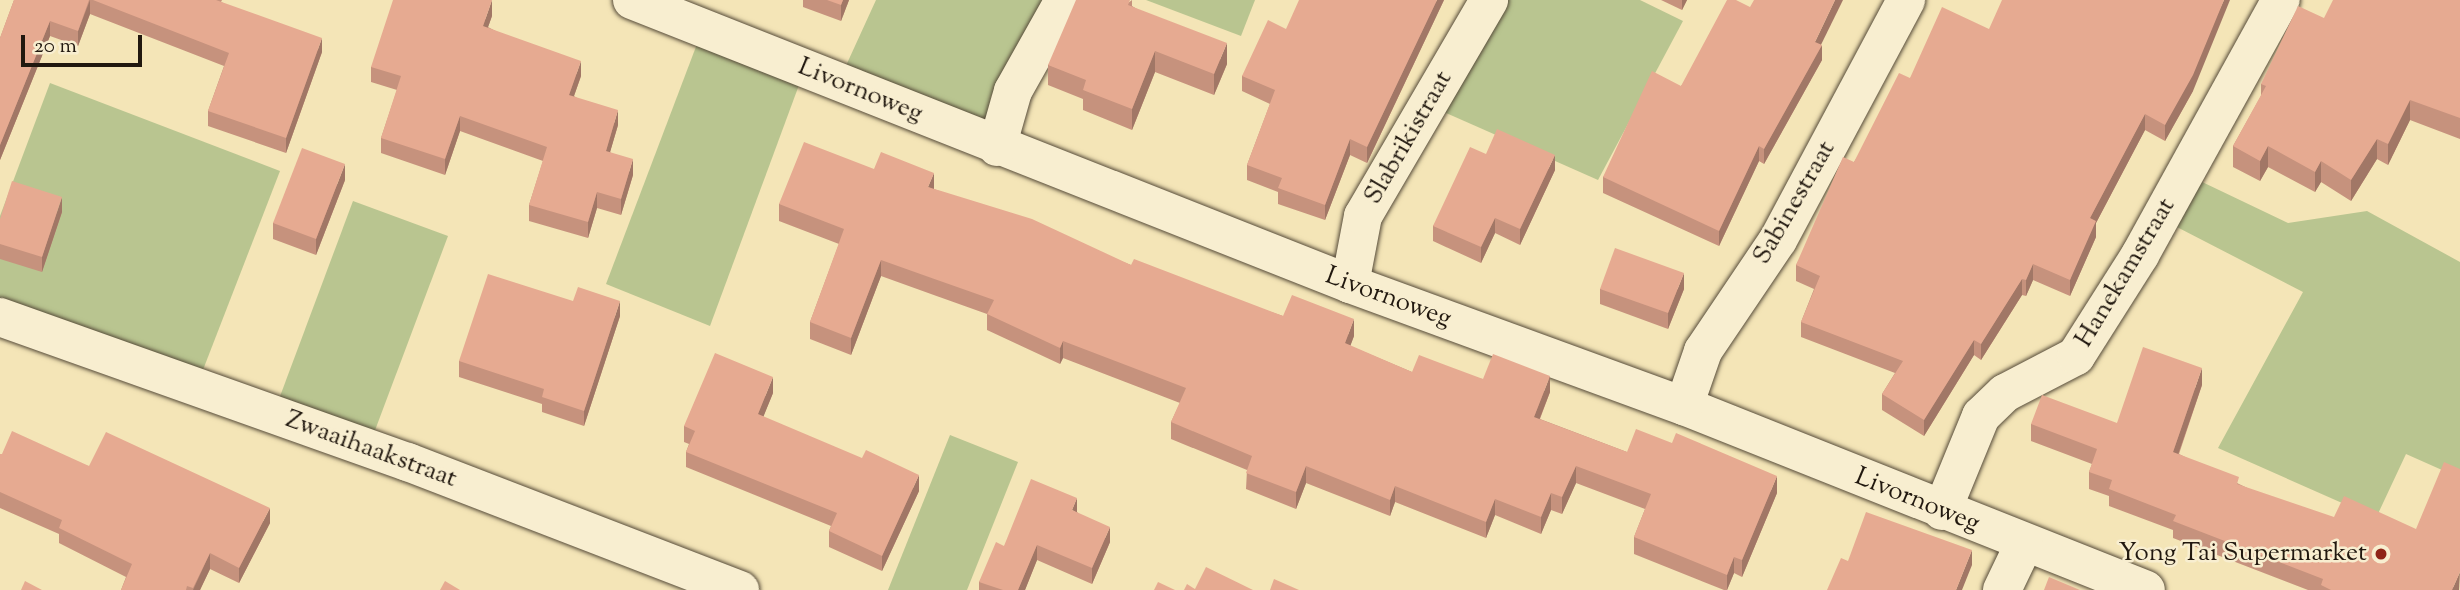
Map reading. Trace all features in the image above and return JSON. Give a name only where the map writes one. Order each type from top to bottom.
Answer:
[{"type":"street","name":"Livornoweg","points":[[634,0],[1350,284],[1684,406],[2024,544],[2146,590]]},
{"type":"street","points":[[997,146],[1013,91],[1064,0]]},
{"type":"street","name":"Slabrikistraat","points":[[1350,284],[1363,216],[1489,0]]},
{"type":"street","name":"Sabinestraat","points":[[1684,406],[1703,351],[1778,240],[1906,0]]},
{"type":"street","name":"Hanekamstraat","points":[[1942,511],[1981,416],[2005,393],[2076,356],[2140,256],[2281,0]]},
{"type":"street","name":"Zwaaihaakstraat","points":[[0,317],[408,462],[740,590]]},
{"type":"street","points":[[2002,590],[2024,544]]},
{"type":"green space","points":[[876,0],[1047,0],[991,96],[986,123],[844,70]]},
{"type":"green space","points":[[1146,0],[1255,0],[1241,36]]},
{"type":"green space","points":[[1500,0],[1640,0],[1683,21],[1598,180],[1437,109]]},
{"type":"green space","points":[[697,44],[799,85],[710,326],[606,284]]},
{"type":"green space","points":[[50,83],[280,171],[201,375],[0,304],[0,216]]},
{"type":"green space","points":[[2198,180],[2288,223],[2367,211],[2460,262],[2460,478],[2406,454],[2376,518],[2218,448],[2303,292],[2173,225]]},
{"type":"green space","points":[[353,201],[448,236],[374,433],[279,399]]},
{"type":"green space","points":[[950,435],[1018,462],[967,590],[888,590]]},
{"type":"building","points":[[14,0],[89,0],[78,31],[50,21],[0,145],[0,38]]},
{"type":"building","points":[[93,0],[216,0],[322,38],[286,138],[208,111],[229,53]]},
{"type":"building","points":[[393,0],[492,0],[483,26],[581,61],[569,95],[618,110],[606,151],[633,159],[621,199],[597,192],[588,222],[529,205],[547,147],[460,116],[445,159],[381,138],[401,76],[371,67]]},
{"type":"building","points":[[827,0],[843,0],[841,5]]},
{"type":"building","points":[[1076,0],[1130,0],[1128,5],[1227,43],[1214,74],[1155,51],[1132,109],[1083,90],[1086,80],[1048,65]]},
{"type":"building","points":[[1299,0],[1437,0],[1367,147],[1350,139],[1325,205],[1278,188],[1282,178],[1247,165],[1275,90],[1242,76],[1268,20],[1286,29]]},
{"type":"building","points":[[1727,0],[1736,0],[1750,7],[1754,0],[1835,0],[1815,42],[1822,45],[1764,149],[1759,146],[1719,231],[1603,177],[1652,71],[1681,86]]},
{"type":"building","points":[[2002,0],[2224,0],[2193,75],[2165,125],[2145,114],[2090,218],[2096,221],[2070,280],[2033,264],[2026,280],[2022,279],[1981,344],[1974,340],[1924,420],[1882,394],[1903,361],[1801,322],[1820,276],[1796,265],[1843,157],[1854,162],[1899,73],[1910,78],[1942,7],[1989,29]]},
{"type":"building","points":[[2333,0],[2460,0],[2460,118],[2410,100],[2388,144],[2377,139],[2351,180],[2321,161],[2315,172],[2268,146],[2260,161],[2233,146],[2266,86],[2261,84],[2298,6],[2324,18]]},
{"type":"building","points":[[1497,129],[1555,155],[1520,229],[1495,218],[1481,247],[1433,226],[1470,147],[1486,154]]},
{"type":"building","points":[[804,142],[874,169],[881,152],[934,173],[928,187],[1032,219],[1131,265],[1134,259],[1283,316],[1292,295],[1354,319],[1345,343],[1412,372],[1419,355],[1483,379],[1493,354],[1550,376],[1534,417],[1627,452],[1636,429],[1672,443],[1676,433],[1777,476],[1742,560],[1734,557],[1727,575],[1634,537],[1651,494],[1576,466],[1562,497],[1551,493],[1541,517],[1495,499],[1486,522],[1395,486],[1390,500],[1306,466],[1296,492],[1246,473],[1252,456],[1171,422],[1186,388],[1063,341],[1060,348],[987,314],[994,300],[881,260],[851,338],[810,322],[844,229],[779,204]]},
{"type":"building","points":[[302,148],[345,164],[316,239],[273,223]]},
{"type":"building","points":[[12,181],[62,197],[42,257],[0,244],[0,219]]},
{"type":"building","points":[[1615,248],[1684,273],[1668,313],[1600,289]]},
{"type":"building","points":[[488,274],[573,301],[578,287],[620,301],[584,411],[542,397],[544,389],[459,361]]},
{"type":"building","points":[[2143,347],[2202,368],[2173,452],[2239,477],[2237,484],[2334,517],[2344,496],[2416,529],[2444,462],[2460,469],[2460,572],[2452,590],[2331,590],[2321,585],[2323,579],[2173,521],[2176,515],[2109,489],[2112,480],[2089,472],[2097,449],[2031,424],[2042,395],[2117,423]]},
{"type":"building","points":[[715,353],[773,377],[758,414],[862,458],[866,450],[919,475],[882,556],[829,531],[837,513],[686,452],[695,431],[684,426]]},
{"type":"building","points":[[12,431],[89,466],[106,432],[270,508],[239,568],[210,553],[193,588],[187,586],[186,590],[121,590],[132,564],[59,528],[62,520],[0,492],[0,454]]},
{"type":"building","points":[[1031,479],[1077,498],[1072,510],[1110,527],[1092,568],[1037,545],[1018,590],[1003,590],[979,582],[996,542],[1004,546]]},
{"type":"building","points":[[1866,512],[1972,550],[1956,590],[1827,590],[1841,558],[1848,561]]},
{"type":"building","points":[[1206,567],[1253,590],[1184,590],[1187,584],[1195,589]]},
{"type":"building","points":[[2049,577],[2080,590],[2044,590]]},
{"type":"building","points":[[1274,579],[1299,590],[1270,590]]},
{"type":"building","points":[[25,581],[42,590],[21,590]]},
{"type":"building","points":[[445,581],[460,590],[440,590]]},
{"type":"building","points":[[1158,582],[1175,590],[1154,590]]},
{"type":"place","name":"Yong Tai Supermarket","points":[[2381,554]]}]
